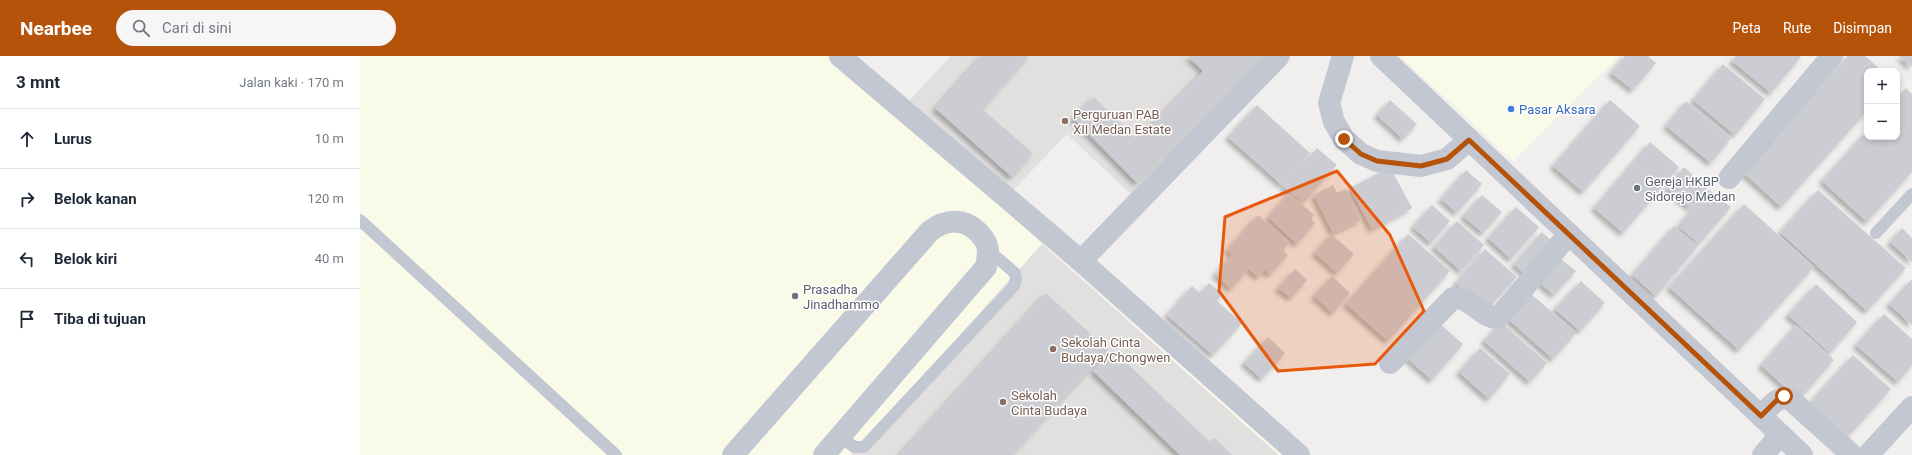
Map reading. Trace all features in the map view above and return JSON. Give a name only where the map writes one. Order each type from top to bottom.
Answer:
[{"type":"street","points":[[840,56],[1081,261],[1299,455]]},
{"type":"street","points":[[1081,261],[1279,56]]},
{"type":"street","points":[[1343,56],[1329,103],[1334,122],[1344,139],[1361,154],[1377,161],[1421,166],[1447,159],[1469,140]]},
{"type":"street","points":[[1381,56],[1802,455]]},
{"type":"street","points":[[1729,178],[1832,56]]},
{"type":"street","points":[[733,455],[936,226],[954,221],[972,226],[983,236],[988,250],[986,267],[976,281],[824,455]]},
{"type":"street","points":[[1390,363],[1453,298],[1461,298],[1492,317],[1499,317],[1569,234]]},
{"type":"street","points":[[1761,416],[1779,398],[1784,396],[1790,398],[1852,455]]},
{"type":"street","points":[[1868,455],[1912,407]]},
{"type":"street","points":[[1764,455],[1780,435]]},
{"type":"lane","points":[[1876,233],[1912,194]]},
{"type":"lane","points":[[360,220],[616,455]]},
{"type":"lane","points":[[841,437],[854,447],[864,447],[1014,286],[1016,279],[1015,273],[988,250]]},
{"type":"highlighted area","points":[[1337,171],[1390,235],[1424,311],[1375,364],[1278,371],[1219,291],[1225,217]]},
{"type":"shaded area","points":[[360,56],[844,56],[902,108],[1042,244],[1283,455],[360,455]]},
{"type":"shaded area","name":"Perguruan PAB XII Medan Estate","points":[[951,56],[1279,56],[1137,200],[1067,134],[1001,203],[902,108]]},
{"type":"shaded area","name":"Pasar Aksara","points":[[1400,56],[1619,56],[1513,161]]},
{"type":"shaded area","name":"Sekolah Cinta Budaya/Chongwen","points":[[1042,244],[1279,455],[851,455]]},
{"type":"building","points":[[981,56],[1029,56],[982,109],[1033,153],[1012,177],[935,108]]},
{"type":"building","points":[[1188,56],[1264,56],[1137,183],[1073,118],[1094,97],[1136,139],[1203,71]]},
{"type":"building","points":[[1625,56],[1648,56],[1656,63],[1633,90],[1611,73]]},
{"type":"building","points":[[1736,56],[1801,57],[1771,93],[1732,61]]},
{"type":"building","points":[[1848,56],[1865,56],[1879,68],[1864,68],[1864,114],[1781,207],[1743,172]]},
{"type":"building","points":[[1899,56],[1912,56],[1911,67]]},
{"type":"building","points":[[1723,64],[1765,99],[1735,135],[1693,100]]},
{"type":"building","points":[[1906,88],[1912,94],[1912,172],[1867,222],[1822,181],[1864,134],[1864,140],[1900,140],[1900,95]]},
{"type":"building","points":[[1390,100],[1417,124],[1403,139],[1377,115]]},
{"type":"building","points":[[1610,100],[1640,126],[1583,192],[1553,166]]},
{"type":"building","points":[[1686,101],[1731,138],[1711,163],[1666,126]]},
{"type":"building","points":[[1257,105],[1310,153],[1282,185],[1228,137]]},
{"type":"building","name":"Gereja HKBP Sidorejo Medan","points":[[1650,142],[1679,167],[1623,233],[1594,208]]},
{"type":"building","points":[[1317,148],[1337,165],[1303,203],[1283,186]]},
{"type":"building","points":[[1390,167],[1412,208],[1372,229],[1350,188]]},
{"type":"building","points":[[1684,167],[1707,188],[1690,208],[1667,188]]},
{"type":"building","points":[[1466,170],[1482,184],[1457,213],[1441,199]]},
{"type":"building","points":[[1333,185],[1337,193],[1345,189],[1361,220],[1333,233],[1314,195]]},
{"type":"building","points":[[1709,190],[1731,207],[1699,244],[1678,226]]},
{"type":"building","points":[[1818,190],[1906,268],[1867,311],[1780,232]]},
{"type":"building","points":[[1289,193],[1314,215],[1311,219],[1315,223],[1297,244],[1268,217]]},
{"type":"building","points":[[1482,195],[1502,212],[1483,233],[1463,216]]},
{"type":"building","points":[[1744,204],[1814,267],[1739,350],[1669,287]]},
{"type":"building","points":[[1432,205],[1450,221],[1431,243],[1413,227]]},
{"type":"building","points":[[1516,207],[1539,227],[1511,259],[1488,238]]},
{"type":"building","points":[[1258,215],[1289,243],[1283,250],[1288,255],[1270,275],[1265,270],[1258,277],[1227,250]]},
{"type":"building","points":[[1457,221],[1484,245],[1461,271],[1434,247]]},
{"type":"building","points":[[1674,226],[1698,246],[1656,296],[1632,275]]},
{"type":"building","points":[[1902,228],[1912,238],[1912,262],[1890,242]]},
{"type":"building","points":[[1542,232],[1554,243],[1526,275],[1514,264]]},
{"type":"building","points":[[1331,234],[1354,254],[1337,273],[1315,253]]},
{"type":"building","points":[[1408,234],[1450,271],[1388,341],[1346,304]]},
{"type":"building","points":[[1485,249],[1517,277],[1487,310],[1456,283]]},
{"type":"building","points":[[1232,255],[1248,270],[1231,289],[1215,274]]},
{"type":"building","points":[[1561,259],[1576,271],[1554,295],[1540,283]]},
{"type":"building","points":[[1295,269],[1307,280],[1291,298],[1278,288]]},
{"type":"building","points":[[1332,276],[1350,293],[1333,313],[1314,296]]},
{"type":"building","points":[[1912,279],[1912,325],[1889,304]]},
{"type":"building","points":[[1581,281],[1605,303],[1580,331],[1555,309]]},
{"type":"building","points":[[1209,283],[1223,294],[1217,301],[1242,323],[1213,355],[1167,315],[1192,286],[1200,293]]},
{"type":"building","points":[[1816,284],[1857,322],[1830,353],[1788,315]]},
{"type":"building","points":[[1529,292],[1576,333],[1553,359],[1507,318]]},
{"type":"building","name":"Sekolah Cinta Budaya","points":[[1046,293],[1108,350],[1012,455],[899,455]]},
{"type":"building","points":[[1884,314],[1912,339],[1912,366],[1898,382],[1856,345]]},
{"type":"building","points":[[1438,322],[1463,344],[1432,380],[1407,358]]},
{"type":"building","points":[[1501,322],[1547,363],[1530,382],[1484,341]]},
{"type":"building","points":[[1796,325],[1834,360],[1799,400],[1761,365]]},
{"type":"building","points":[[1268,337],[1285,353],[1262,379],[1244,363]]},
{"type":"building","points":[[1480,348],[1510,374],[1489,399],[1459,372]]},
{"type":"building","points":[[1113,350],[1210,442],[1215,438],[1232,455],[1180,455],[1093,371]]},
{"type":"building","points":[[1853,355],[1891,389],[1845,440],[1807,406]]},
{"type":"place","name":"Pasar Aksara","points":[[1511,109]]},
{"type":"place","name":"Perguruan PAB XII Medan Estate","points":[[1065,121]]},
{"type":"place","name":"Gereja HKBP Sidorejo Medan","points":[[1637,188]]},
{"type":"place","name":"Prasadha Jinadhammo","points":[[795,296]]},
{"type":"place","name":"Sekolah Cinta Budaya/Chongwen","points":[[1053,349]]},
{"type":"place","name":"Sekolah Cinta Budaya","points":[[1003,402]]},
{"type":"route","points":[[1344,139],[1361,154],[1377,161],[1421,166],[1447,159],[1469,140],[1761,416],[1779,398],[1784,396]]}]
